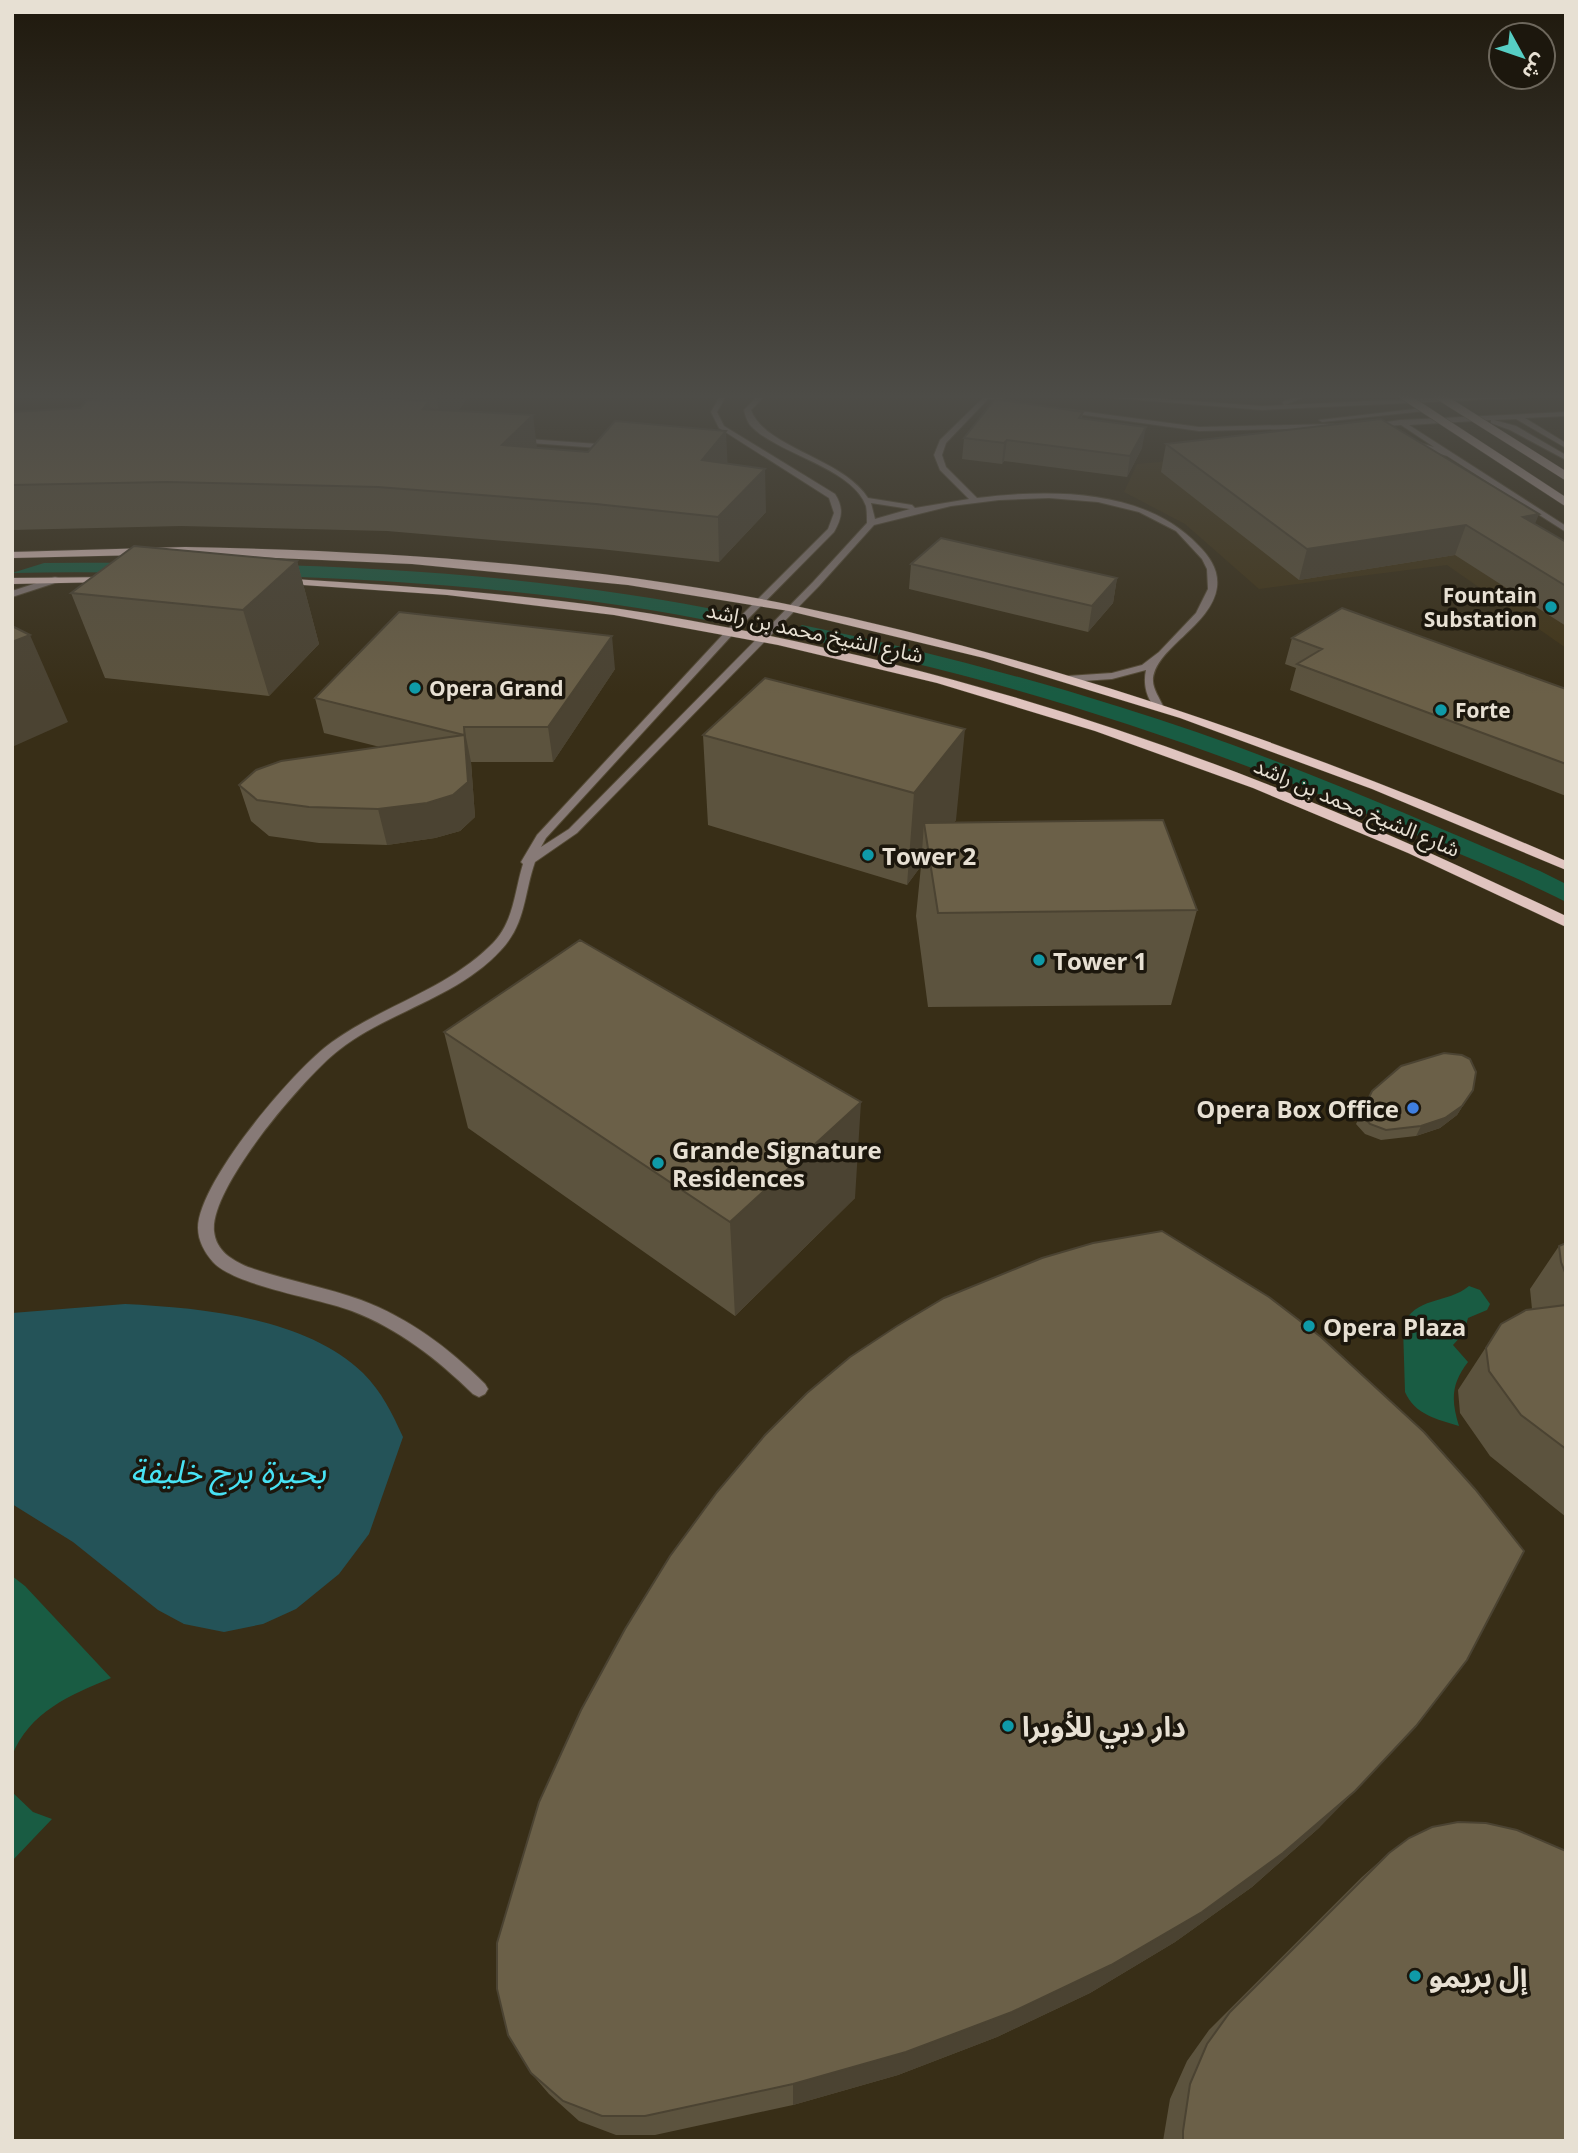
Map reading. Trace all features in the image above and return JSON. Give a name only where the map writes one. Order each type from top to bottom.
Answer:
[{"type":"main road","name":"شارع الشيخ محمد بن راشد","points":[[16,555],[215,552],[386,559],[565,575],[791,609],[930,641],[1158,706],[1367,781],[1566,866]]},
{"type":"main road","points":[[12,581],[121,579]]},
{"type":"main road","name":"شارع الشيخ محمد بن راشد","points":[[269,580],[478,594],[731,631],[972,687],[1129,737],[1312,807],[1566,922]]},
{"type":"street","points":[[479,1389],[439,1352],[385,1318],[355,1305],[227,1265],[215,1255],[206,1228],[208,1213],[230,1171],[314,1065],[353,1034],[453,983],[497,946],[513,927],[521,908],[522,884],[527,862],[551,825],[731,631],[831,530],[839,517],[839,506],[830,494]]},
{"type":"street","points":[[864,494],[870,500],[900,507],[934,507]]},
{"type":"street","points":[[969,494],[975,500]]},
{"type":"street","points":[[527,862],[573,831],[791,609],[871,523],[934,507],[1025,494]]},
{"type":"street","points":[[1034,494],[1107,502],[1166,523],[1194,543],[1212,569],[1212,596],[1203,614],[1152,663],[1123,672],[1067,679]]},
{"type":"street","points":[[1511,494],[1566,530]]},
{"type":"street","points":[[870,500],[873,511],[871,523]]},
{"type":"street","points":[[12,594],[55,580]]},
{"type":"street","points":[[1152,663],[1149,683],[1158,706]]},
{"type":"shaded area","points":[[1129,494],[1449,494],[1566,559],[1566,648],[1447,565],[1259,589],[1185,524]]},
{"type":"green space","points":[[44,563],[220,564],[395,570],[570,586],[743,615],[731,625],[544,595],[356,580],[148,573],[12,573]]},
{"type":"green space","points":[[802,625],[1001,672],[1120,707],[1227,743],[1332,783],[1540,871],[1566,884],[1566,902],[1352,808],[1195,747],[1035,695],[872,653],[789,636]]},
{"type":"green space","points":[[1469,1286],[1480,1290],[1490,1304],[1487,1310],[1468,1318],[1464,1333],[1453,1345],[1468,1362],[1458,1378],[1454,1392],[1459,1426],[1428,1415],[1409,1400],[1405,1392],[1403,1327],[1408,1317],[1423,1305],[1461,1292]]},
{"type":"green space","points":[[12,1576],[25,1586],[111,1678],[66,1699],[40,1716],[19,1741],[12,1756]]},
{"type":"green space","points":[[12,1792],[33,1812],[52,1819],[12,1861]]},
{"type":"water","name":"بحيرة برج خليفة","points":[[125,1304],[219,1313],[251,1319],[312,1339],[339,1354],[363,1373],[386,1403],[403,1437],[369,1534],[339,1574],[296,1609],[263,1624],[224,1632],[184,1624],[158,1610],[73,1542],[12,1504],[12,1313]]},
{"type":"building","points":[[474,494],[740,494],[718,517]]},
{"type":"building","points":[[1234,494],[1507,494],[1539,514],[1523,517],[1566,542],[1566,586],[1466,525],[1307,549]]},
{"type":"building","points":[[941,538],[1117,578],[1092,606],[911,564]]},
{"type":"building","points":[[134,546],[297,561],[243,610],[71,593]]},
{"type":"building","points":[[1342,608],[1566,689],[1566,764],[1297,664],[1322,649],[1292,638]]},
{"type":"building","points":[[399,612],[612,636],[548,727],[464,727],[468,782],[453,795],[427,803],[378,809],[309,807],[257,800],[239,785],[256,770],[281,761],[464,735],[315,698]]},
{"type":"building","points":[[12,626],[30,635],[12,642]]},
{"type":"building","points":[[765,678],[965,729],[914,793],[703,735]]},
{"type":"building","points":[[1163,820],[1197,910],[938,913],[924,823]]},
{"type":"building","points":[[580,940],[861,1102],[730,1222],[444,1032]]},
{"type":"building","name":"Opera Box Office","points":[[1444,1053],[1470,1059],[1476,1072],[1473,1090],[1462,1106],[1445,1118],[1421,1126],[1386,1130],[1370,1124],[1361,1114],[1372,1091],[1401,1066]]},
{"type":"building","name":"دار دبي للأوبرا","points":[[1162,1231],[1269,1297],[1321,1337],[1424,1432],[1475,1489],[1524,1551],[1467,1660],[1416,1726],[1355,1791],[1283,1853],[1202,1912],[1111,1965],[1012,2012],[906,2052],[793,2084],[645,2116],[602,2116],[563,2101],[531,2073],[508,2035],[497,1989],[497,1943],[539,1802],[581,1710],[625,1629],[670,1556],[717,1492],[765,1435],[807,1393],[850,1357],[944,1298],[1042,1258],[1093,1243]]},
{"type":"building","points":[[1566,1243],[1566,1275],[1559,1246]]},
{"type":"building","points":[[1566,1305],[1566,1449],[1521,1415],[1489,1371],[1486,1348],[1501,1324],[1526,1310]]},
{"type":"building","name":"إل بريمو","points":[[1458,1822],[1486,1823],[1517,1830],[1566,1851],[1566,2141],[1183,2141],[1190,2084],[1207,2044],[1230,2012],[1389,1853],[1409,1838],[1432,1827]]},
{"type":"place","name":"Fountain Substation","points":[[1551,607]]},
{"type":"place","name":"Opera Grand","points":[[415,688]]},
{"type":"place","name":"Forte","points":[[1441,710]]},
{"type":"place","name":"Tower 2","points":[[868,855]]},
{"type":"place","name":"Tower 1","points":[[1039,960]]},
{"type":"place","name":"Opera Box Office","points":[[1413,1108]]},
{"type":"place","name":"Grande Signature Residences","points":[[658,1163]]},
{"type":"place","name":"Opera Plaza","points":[[1309,1326]]},
{"type":"place","name":"دار دبي للأوبرا","points":[[1008,1726]]},
{"type":"place","name":"إل بريمو","points":[[1415,1976]]}]
